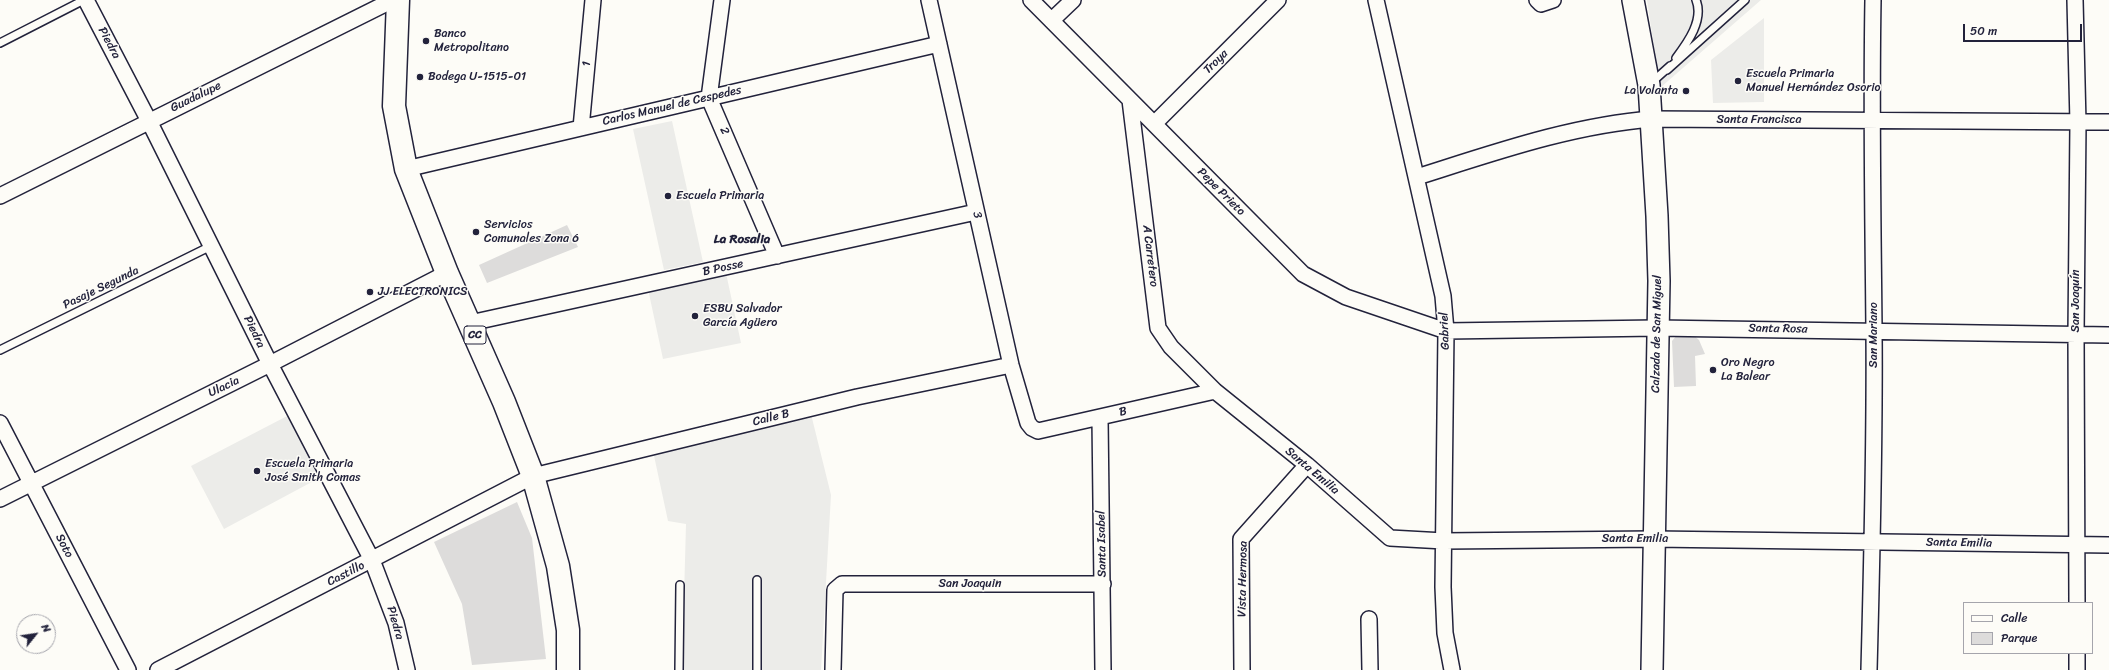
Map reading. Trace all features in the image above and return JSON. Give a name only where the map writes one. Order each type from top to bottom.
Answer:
[{"type":"main road","name":"CC","points":[[398,0],[394,106],[406,169],[447,273],[504,402],[533,476],[558,566],[568,630],[568,670]]},
{"type":"main road","name":"Calzada de San Miguel","points":[[1633,0],[1650,85],[1653,119],[1659,281],[1652,670]]},
{"type":"street","name":"Piedra","points":[[85,0],[149,121],[270,364],[372,560],[396,623],[407,670]]},
{"type":"street","name":"Guadalupe","points":[[0,196],[393,0]]},
{"type":"street","name":"1","points":[[581,128],[593,0]]},
{"type":"street","points":[[709,98],[722,0]]},
{"type":"street","name":"3","points":[[929,0],[1011,365],[1028,423],[1032,428]]},
{"type":"street","name":"Pepe Prieto","points":[[1031,0],[1303,274],[1346,297],[1446,331]]},
{"type":"street","points":[[1052,20],[1073,0]]},
{"type":"street","name":"Troya","points":[[1154,124],[1278,0]]},
{"type":"street","name":"Gabriel","points":[[1376,0],[1443,296],[1446,331],[1444,541],[1445,633],[1452,670]]},
{"type":"street","points":[[1537,0],[1541,4],[1553,0]]},
{"type":"street","name":"San Mariano","points":[[1869,670],[1874,331],[1871,121],[1873,0]]},
{"type":"street","name":"San Joaquín","points":[[2076,0],[2078,122],[2076,334],[2077,602]]},
{"type":"street","name":"Carlos Manuel de Cespedes","points":[[406,169],[939,44]]},
{"type":"street","name":"2","points":[[709,98],[777,256]]},
{"type":"street","name":"A Carretero","points":[[1130,100],[1158,328],[1171,347],[1215,391]]},
{"type":"street","name":"Santa Francisca","points":[[1417,177],[1489,154],[1578,130],[1617,122],[1653,119],[2109,122]]},
{"type":"street","name":"B Posse","points":[[470,323],[976,212]]},
{"type":"street","name":"Ulacia","points":[[0,499],[270,364],[447,273]]},
{"type":"street","name":"Santa Rosa","points":[[1446,331],[1657,328],[2109,335]]},
{"type":"street","name":"Calle B","points":[[533,476],[857,397],[1011,365]]},
{"type":"street","name":"B","points":[[1032,428],[1038,431],[1215,391]]},
{"type":"street","name":"Santa Emilia","points":[[1215,391],[1307,465],[1390,538],[1444,541],[1654,539],[2109,545]]},
{"type":"street","name":"Santa Isabel","points":[[1100,418],[1103,670]]},
{"type":"street","name":"Soto","points":[[0,423],[128,670]]},
{"type":"street","name":"Vista Hermosa","points":[[1242,670],[1241,539],[1307,465]]},
{"type":"street","name":"Castillo","points":[[158,670],[533,476]]},
{"type":"street","name":"San Joaquin","points":[[833,670],[835,590],[842,584],[1103,584]]},
{"type":"street","points":[[1369,619],[1370,670]]},
{"type":"street","points":[[2077,654],[2077,670]]},
{"type":"lane","points":[[0,43],[85,0]]},
{"type":"lane","points":[[1667,70],[1694,30],[1699,7],[1696,0]]},
{"type":"lane","points":[[1650,85],[1746,0]]},
{"type":"lane","name":"Pasaje Segunda","points":[[0,350],[211,246]]},
{"type":"lane","points":[[757,580],[758,670]]},
{"type":"lane","points":[[679,670],[680,584]]},
{"type":"shaded area","points":[[1647,0],[1761,0],[1660,88]]},
{"type":"shaded area","name":"Escuela Primaria Manuel Hernández Osorio","points":[[1764,18],[1764,102],[1713,103],[1711,60]]},
{"type":"shaded area","name":"Escuela Primaria","points":[[672,121],[703,262],[664,270],[633,129]]},
{"type":"shaded area","name":"ESBU Salvador García Agüero","points":[[726,273],[741,343],[663,359],[648,289]]},
{"type":"shaded area","name":"Escuela Primaria José Smith Comas","points":[[291,414],[323,476],[224,529],[191,466]]},
{"type":"shaded area","points":[[811,414],[831,495],[821,670],[682,670],[686,524],[668,521],[653,451]]},
{"type":"green space","points":[[567,225],[578,247],[487,283],[479,265]]},
{"type":"green space","points":[[1691,333],[1699,340],[1705,354],[1695,356],[1696,386],[1674,387],[1672,341],[1677,335]]},
{"type":"green space","points":[[517,502],[532,538],[546,659],[472,665],[462,604],[434,542]]},
{"type":"place","name":"Banco Metropolitano","points":[[426,41]]},
{"type":"place","name":"Bodega U-1515-01","points":[[420,77]]},
{"type":"place","name":"Escuela Primaria Manuel Hernández Osorio","points":[[1738,81]]},
{"type":"place","name":"La Volanta","points":[[1686,91]]},
{"type":"place","name":"Escuela Primaria","points":[[668,196]]},
{"type":"place","name":"Servicios Comunales Zona 6","points":[[476,232]]},
{"type":"place","name":"JJ ELECTRONICS","points":[[370,292]]},
{"type":"place","name":"ESBU Salvador García Agüero","points":[[695,316]]},
{"type":"place","name":"Oro Negro La Balear","points":[[1713,370]]},
{"type":"place","name":"Escuela Primaria José Smith Comas","points":[[257,471]]},
{"type":"district","name":"La Rosalia","points":[[742,240]]}]
